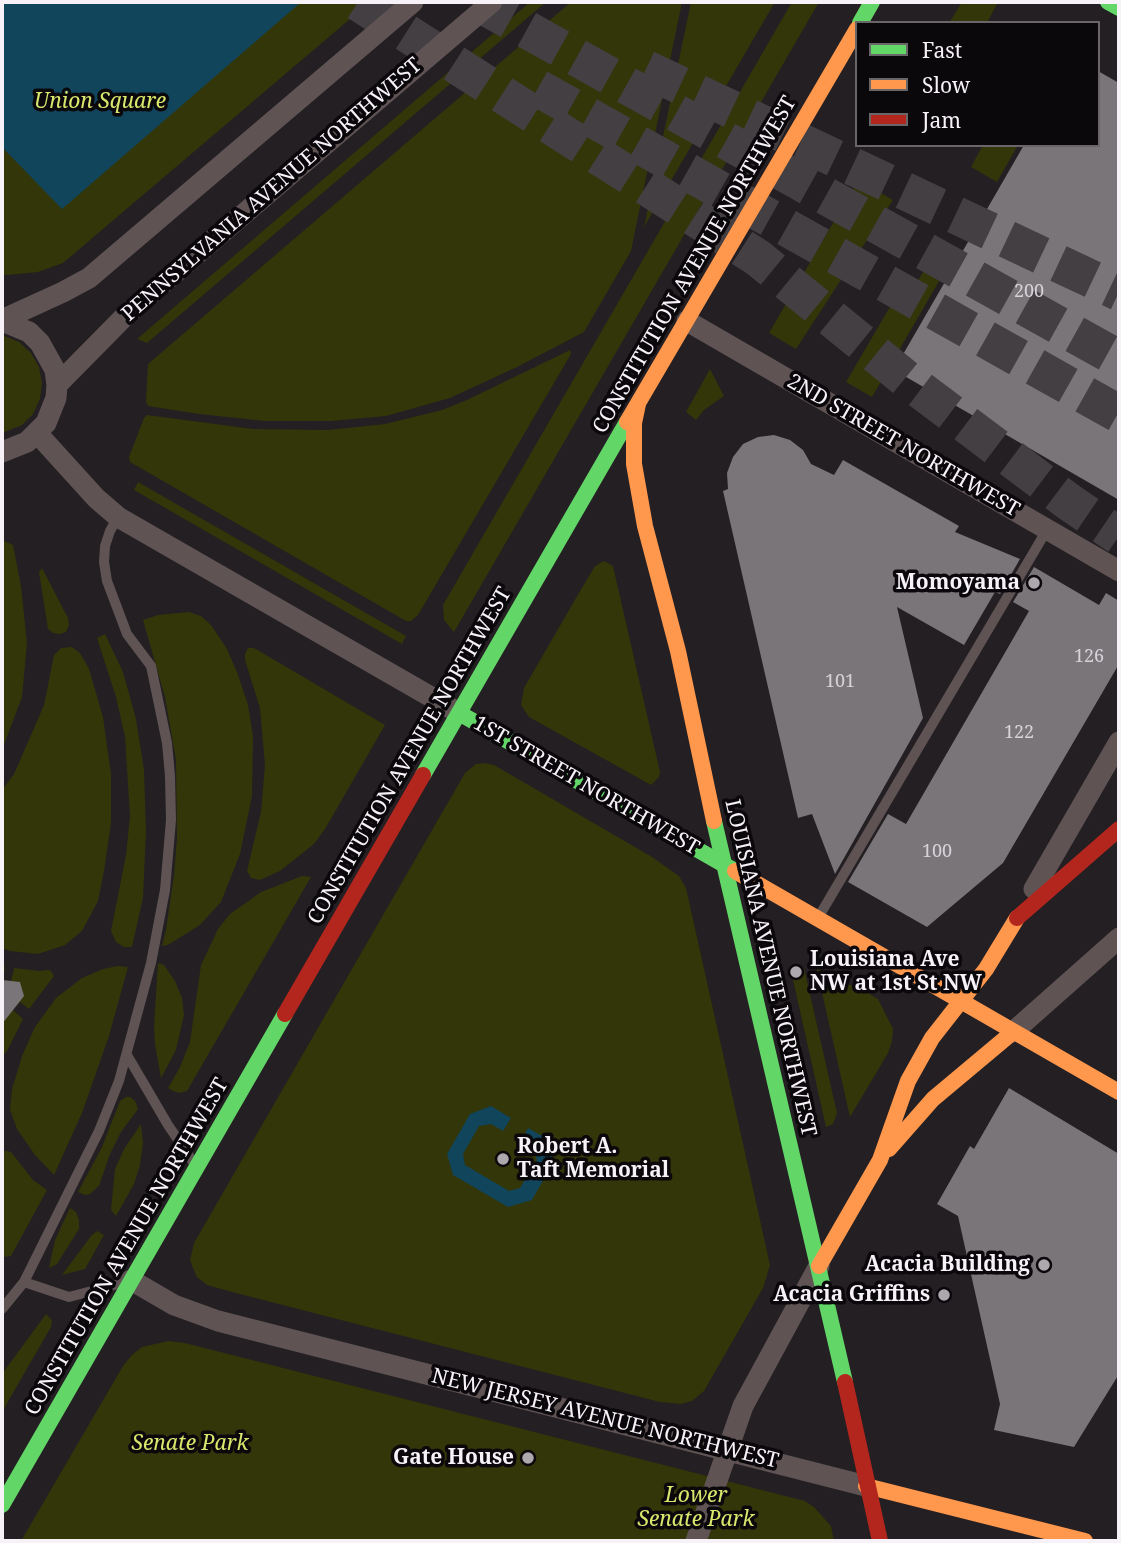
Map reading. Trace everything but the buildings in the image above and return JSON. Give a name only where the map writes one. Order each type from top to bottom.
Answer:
[{"type":"main road","points":[[861,21],[872,2]]},
{"type":"main road","points":[[1108,2],[1119,8]]},
{"type":"main road","name":"CONSTITUTION AVENUE NORTHWEST","points":[[2,1505],[638,402],[855,32]]},
{"type":"main road","name":"LOUISIANA AVENUE NORTHWEST","points":[[638,402],[633,446],[636,481],[678,651],[880,1541]]},
{"type":"main road","name":"1ST STREET NORTHWEST","points":[[459,713],[1119,1092]]},
{"type":"main road","points":[[819,1266],[880,1160],[908,1081],[932,1038],[986,969],[1017,918],[1119,829]]},
{"type":"main road","points":[[880,1160],[933,1099],[1013,1032]]},
{"type":"main road","name":"NEW JERSEY AVENUE NORTHWEST","points":[[866,1486],[1085,1541]]},
{"type":"street","points":[[2,321],[89,278],[413,2]]},
{"type":"street","name":"PENNSYLVANIA AVENUE NORTHWEST","points":[[57,385],[129,312],[492,2]]},
{"type":"street","points":[[2,321],[22,328],[40,342],[55,370],[57,385],[52,411],[37,433],[27,442],[2,452]]},
{"type":"street","name":"2ND STREET NORTHWEST","points":[[687,321],[1119,571]]},
{"type":"street","name":"1ST STREET NORTHWEST","points":[[37,433],[96,498],[118,517],[459,713]]},
{"type":"street","points":[[1017,918],[1119,742]]},
{"type":"street","points":[[1013,1032],[1119,938]]},
{"type":"street","points":[[696,1541],[743,1406],[819,1266]]},
{"type":"street","name":"NEW JERSEY AVENUE NORTHWEST","points":[[131,1280],[174,1305],[218,1321],[866,1486]]},
{"type":"lane","points":[[2,1309],[24,1282],[99,1131],[127,1055],[156,942],[165,891],[171,820],[170,776],[164,724],[151,666],[127,634],[107,580],[105,546],[118,517]]},
{"type":"lane","points":[[818,919],[1048,528]]},
{"type":"lane","points":[[127,1055],[196,1168]]},
{"type":"lane","points":[[24,1282],[69,1297],[131,1280]]},
{"type":"green space","name":"Union Square","points":[[2,2],[370,2],[63,263],[38,272],[7,275],[2,274]]},
{"type":"green space","points":[[530,2],[546,2],[147,343],[137,339]]},
{"type":"green space","points":[[571,2],[682,2],[631,251],[584,332],[450,398],[386,416],[331,421],[265,421],[148,406],[148,364]]},
{"type":"green space","points":[[691,2],[775,2],[644,227],[660,151]]},
{"type":"green space","points":[[792,2],[819,2],[454,632],[444,620],[443,605]]},
{"type":"green space","points":[[962,2],[998,2],[988,21],[950,21]]},
{"type":"green space","points":[[982,147],[1017,147],[997,182],[971,167]]},
{"type":"green space","points":[[858,180],[893,200],[796,349],[769,333]]},
{"type":"green space","points":[[926,267],[942,276],[872,397],[846,382],[908,276],[917,282]]},
{"type":"green space","points":[[2,335],[19,342],[31,353],[39,367],[42,383],[40,399],[33,414],[22,425],[2,433]]},
{"type":"green space","points":[[570,350],[571,354],[418,615],[411,621],[406,621],[130,462],[129,457],[147,415],[253,429],[328,430],[385,424],[442,410],[467,400]]},
{"type":"green space","points":[[710,369],[724,396],[704,410],[696,420],[686,412]]},
{"type":"green space","points":[[138,482],[406,636],[402,644],[134,490]]},
{"type":"green space","points":[[2,540],[13,545],[21,586],[27,643],[22,697],[2,750]]},
{"type":"green space","points":[[604,561],[613,566],[660,772],[651,785],[529,717],[521,705],[524,688],[595,566]]},
{"type":"green space","points":[[42,568],[68,618],[66,632],[60,634],[48,629],[39,572]]},
{"type":"green space","points":[[189,612],[201,616],[211,625],[227,649],[237,672],[248,705],[253,736],[252,796],[240,854],[221,902],[200,925],[162,946],[174,875],[177,838],[176,760],[165,697],[143,620],[158,615]]},
{"type":"green space","points":[[105,634],[123,672],[136,719],[144,770],[146,831],[143,898],[132,947],[124,947],[116,942],[111,931],[126,855],[130,816],[125,737],[116,697],[97,638]]},
{"type":"green space","points":[[72,647],[80,653],[89,669],[103,717],[111,774],[111,823],[98,901],[82,931],[65,945],[38,954],[10,951],[2,948],[2,790],[14,774],[44,705],[54,655],[61,648]]},
{"type":"green space","points":[[248,648],[254,648],[385,725],[314,844],[280,871],[260,880],[251,878],[247,871],[261,812],[265,765],[260,708],[245,660]]},
{"type":"green space","points":[[476,764],[494,765],[652,857],[679,876],[686,888],[770,1265],[763,1288],[704,1391],[692,1401],[681,1404],[660,1402],[207,1285],[197,1277],[190,1260],[194,1243],[465,773]]},
{"type":"green space","points":[[302,876],[311,877],[187,1091],[179,1093],[168,1088],[190,1042],[201,965],[218,929],[230,914],[261,892]]},
{"type":"green space","points":[[158,963],[164,965],[175,981],[182,998],[184,1015],[176,1050],[161,1078],[154,1026]]},
{"type":"green space","points":[[2,966],[5,967],[3,980],[11,981],[14,968],[48,970],[54,976],[29,1009],[20,1002],[13,1010],[23,1019],[2,1056]]},
{"type":"green space","points":[[118,966],[128,967],[109,1036],[82,1113],[54,1175],[35,1155],[17,1129],[10,1110],[12,1089],[22,1056],[35,1027],[56,998],[82,978]]},
{"type":"green space","points":[[816,966],[836,984],[853,985],[878,999],[893,1029],[888,1053],[850,1117]]},
{"type":"green space","points":[[804,968],[837,1113],[833,1124],[826,1127],[791,971]]},
{"type":"green space","points":[[126,1097],[135,1101],[138,1109],[121,1132],[99,1186],[90,1194],[78,1192],[102,1147],[120,1101]]},
{"type":"green space","points":[[141,1124],[143,1143],[140,1165],[134,1184],[116,1216],[111,1210],[115,1169],[124,1149]]},
{"type":"green space","points":[[2,1150],[11,1152],[33,1180],[47,1190],[11,1256],[4,1257],[2,1257]]},
{"type":"green space","points":[[70,1208],[76,1212],[79,1229],[57,1264],[49,1268],[55,1240]]},
{"type":"green space","points":[[97,1231],[104,1235],[85,1269],[62,1275],[91,1236]]},
{"type":"green space","points":[[46,1314],[52,1320],[51,1327],[2,1412],[2,1374]]},
{"type":"green space","name":"Senate Park","points":[[168,1341],[185,1343],[805,1501],[831,1526],[834,1541],[21,1541],[123,1366],[142,1347]]},
{"type":"water","name":"Union Square","points":[[2,2],[300,3],[62,209],[2,147]]},
{"type":"water","points":[[491,1106],[511,1118],[503,1131],[491,1124],[479,1126],[463,1154],[465,1165],[509,1191],[520,1188],[537,1160],[533,1147],[522,1140],[528,1128],[544,1137],[554,1161],[532,1200],[508,1207],[453,1175],[447,1154],[470,1114]]},
{"type":"tunnel","points":[[358,2],[758,258],[906,379],[1069,502],[1119,536]]},
{"type":"tunnel","points":[[477,2],[1119,359]]},
{"type":"tunnel","points":[[646,69],[1119,292]]},
{"type":"tunnel","points":[[538,88],[1119,414]]},
{"type":"traffic: fast","points":[[861,21],[872,2]]},
{"type":"traffic: fast","points":[[1108,2],[1119,8]]},
{"type":"traffic: fast","points":[[423,775],[627,422]]},
{"type":"traffic: fast","points":[[459,713],[735,871]]},
{"type":"traffic: fast","points":[[714,821],[845,1382]]},
{"type":"traffic: fast","points":[[2,1505],[285,1014]]},
{"type":"traffic: slow","points":[[627,422],[855,32]]},
{"type":"traffic: slow","points":[[638,404],[634,423],[634,464],[645,526],[678,651],[714,821]]},
{"type":"traffic: slow","points":[[735,871],[1119,1092]]},
{"type":"traffic: slow","points":[[819,1266],[880,1160],[908,1081],[932,1038],[986,969],[1017,918]]},
{"type":"traffic: slow","points":[[889,1149],[933,1099],[1013,1032]]},
{"type":"traffic: slow","points":[[866,1486],[1085,1541]]},
{"type":"traffic: jam","points":[[285,1014],[423,775]]},
{"type":"traffic: jam","points":[[1017,918],[1119,829]]},
{"type":"traffic: jam","points":[[845,1382],[880,1541]]},
{"type":"place","name":"Momoyama","points":[[1034,583]]},
{"type":"place","name":"Louisiana Ave NW at 1st St NW","points":[[796,972]]},
{"type":"place","name":"Robert A. Taft Memorial","points":[[503,1159]]},
{"type":"place","name":"Acacia Building","points":[[1044,1265]]},
{"type":"place","name":"Acacia Griffins","points":[[944,1295]]},
{"type":"place","name":"Gate House","points":[[528,1458]]},
{"type":"park label","name":"Lower Senate Park","points":[[696,1508]]}]
